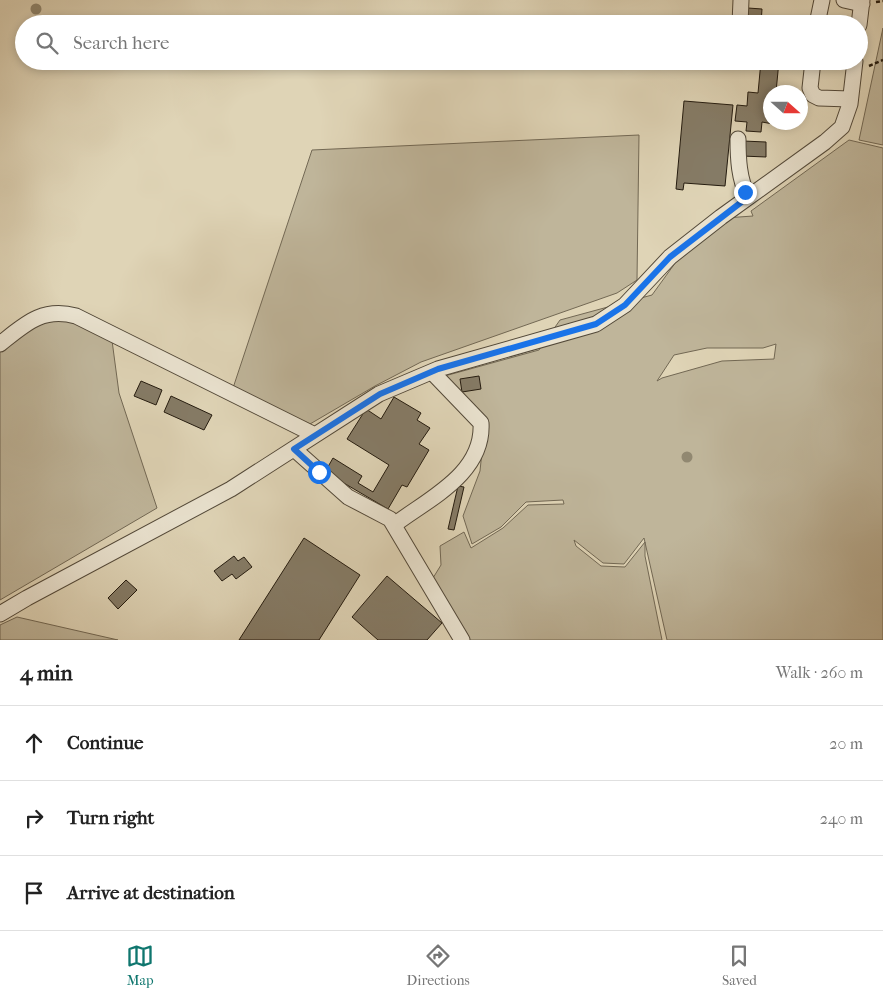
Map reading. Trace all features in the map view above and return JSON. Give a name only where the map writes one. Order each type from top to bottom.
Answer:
[{"type":"street","points":[[740,15],[741,0]]},
{"type":"street","points":[[819,15],[822,0]]},
{"type":"street","points":[[844,0],[862,2],[860,15]]},
{"type":"street","points":[[812,70],[810,88],[813,95],[824,99],[850,99]]},
{"type":"street","points":[[0,614],[231,489],[380,394],[432,372],[596,324],[625,305],[670,257],[748,197],[825,142],[842,127],[850,99],[854,70]]},
{"type":"street","points":[[738,139],[740,176],[748,197]]},
{"type":"street","points":[[0,344],[37,317],[66,313],[76,316],[315,436]]},
{"type":"street","points":[[394,525],[444,491],[459,477],[474,455],[482,433],[481,423],[432,372]]},
{"type":"street","points":[[294,449],[341,492],[390,519],[462,640]]},
{"type":"shaded area","points":[[883,28],[883,145],[859,140]]},
{"type":"shaded area","points":[[639,135],[637,280],[617,293],[421,362],[310,424],[233,388],[312,150]]},
{"type":"shaded area","points":[[849,140],[883,148],[883,640],[667,640],[645,542],[645,556],[662,640],[467,640],[433,578],[441,565],[440,546],[464,532],[471,548],[503,528],[528,505],[564,504],[563,500],[526,502],[501,527],[472,544],[463,516],[480,471],[484,432],[441,377],[539,350],[560,320],[652,295],[681,255],[725,218],[753,216],[751,211]],"holes":[[[776,344],[774,359],[722,361],[657,381],[674,355],[707,348],[763,348]],[[644,538],[645,542],[625,567],[601,566],[576,546],[574,540],[603,563],[624,564]]]},
{"type":"shaded area","points":[[43,313],[111,333],[119,393],[157,508],[0,600],[0,334]]},
{"type":"shaded area","points":[[17,617],[118,640],[0,640],[0,625]]},
{"type":"building","points":[[748,8],[762,9],[762,15],[748,15]]},
{"type":"building","points":[[760,70],[778,70],[777,85],[763,85],[763,122],[761,132],[746,131],[747,122],[735,121],[737,105],[747,106],[748,92],[758,93]]},
{"type":"building","points":[[684,101],[733,105],[725,186],[684,183],[683,190],[676,189]]},
{"type":"building","points":[[743,141],[766,142],[766,157],[742,156]]},
{"type":"building","points":[[479,376],[481,389],[462,392],[460,379]]},
{"type":"building","points":[[141,381],[162,390],[156,405],[134,396]]},
{"type":"building","points":[[171,396],[212,415],[204,430],[164,412]]},
{"type":"building","points":[[394,397],[421,413],[417,420],[430,428],[419,444],[429,450],[407,487],[402,485],[388,509],[325,472],[333,458],[362,476],[358,483],[373,492],[389,465],[347,439],[366,409],[381,419]]},
{"type":"building","points":[[458,486],[464,487],[454,530],[448,529]]},
{"type":"building","points":[[304,538],[360,575],[319,640],[239,640]]},
{"type":"building","points":[[234,556],[238,561],[244,557],[252,567],[236,579],[232,574],[222,581],[214,571]]},
{"type":"building","points":[[387,576],[442,623],[427,640],[378,640],[352,617]]},
{"type":"building","points":[[126,580],[137,590],[118,609],[108,598]]},
{"type":"route","points":[[319,472],[294,449],[380,394],[438,369],[596,324],[625,305],[670,257],[748,197],[745,192]]}]
